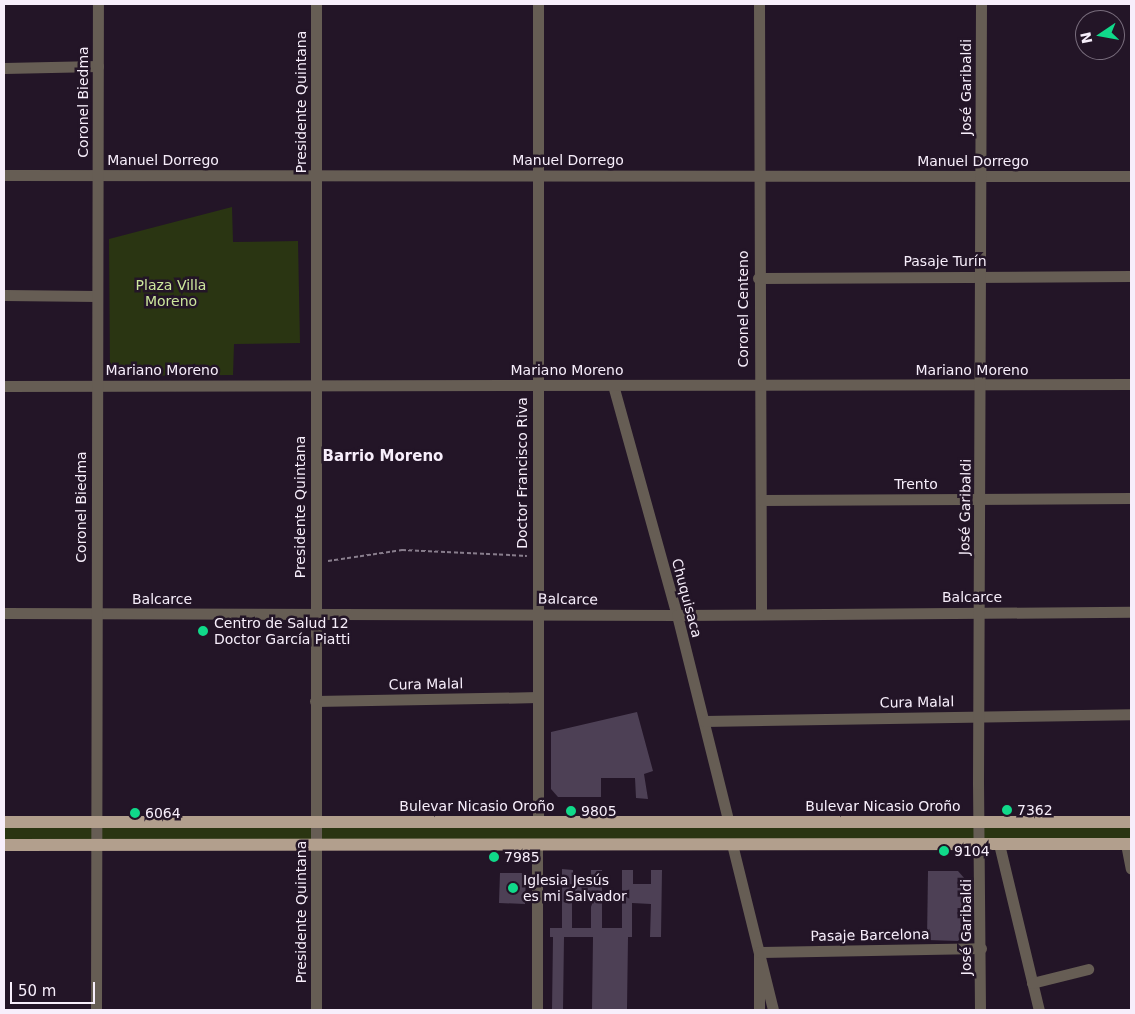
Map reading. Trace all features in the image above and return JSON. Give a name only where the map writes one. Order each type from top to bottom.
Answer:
[{"type":"main road","name":"Bulevar Nicasio Oroño","points":[[4,822],[728,820],[1131,822]]},
{"type":"main road","points":[[4,845],[1129,844]]},
{"type":"street","name":"Coronel Biedma","points":[[96,1010],[98,4]]},
{"type":"street","name":"Presidente Quintana","points":[[316,4],[314,564],[316,1010]]},
{"type":"street","name":"Doctor Francisco Riva","points":[[538,4],[538,821]]},
{"type":"street","name":"Coronel Centeno","points":[[759,4],[758,386],[761,613]]},
{"type":"street","name":"José Garibaldi","points":[[980,1010],[978,612],[981,498],[981,4]]},
{"type":"street","points":[[4,68],[98,66]]},
{"type":"street","name":"Manuel Dorrego","points":[[4,175],[1131,176]]},
{"type":"street","name":"Pasaje Turín","points":[[758,278],[1131,276]]},
{"type":"street","points":[[4,295],[97,296]]},
{"type":"street","name":"Mariano Moreno","points":[[4,386],[1131,384]]},
{"type":"street","name":"Chuquisaca","points":[[613,385],[677,615],[728,820]]},
{"type":"street","name":"Trento","points":[[761,500],[1131,498]]},
{"type":"street","name":"Balcarce","points":[[4,613],[677,615],[1131,612]]},
{"type":"street","name":"Cura Malal","points":[[315,701],[538,697]]},
{"type":"street","name":"Cura Malal","points":[[704,720],[1131,714]]},
{"type":"street","points":[[537,844],[537,1010]]},
{"type":"street","points":[[732,844],[773,1010]]},
{"type":"street","points":[[999,844],[1039,1010]]},
{"type":"street","points":[[1129,844],[1131,870]]},
{"type":"street","name":"Pasaje Barcelona","points":[[759,952],[981,948]]},
{"type":"street","points":[[759,952],[759,1010]]},
{"type":"street","points":[[1032,983],[1088,969]]},
{"type":"path","points":[[314,564],[402,550],[537,556]]},
{"type":"green space","name":"Plaza Villa Moreno","points":[[232,207],[233,242],[298,241],[300,343],[234,344],[233,375],[110,376],[109,239]]},
{"type":"green space","points":[[4,822],[1131,822],[1131,844],[4,845]]},
{"type":"building","points":[[637,712],[653,771],[644,774],[648,799],[636,798],[635,778],[601,778],[601,797],[558,797],[551,789],[551,732]]},
{"type":"building","points":[[562,869],[573,870],[573,883],[591,882],[591,870],[602,870],[602,928],[622,928],[622,870],[633,870],[633,884],[651,884],[651,870],[662,870],[661,937],[650,937],[651,904],[632,903],[632,937],[628,937],[627,1009],[592,1010],[593,937],[564,937],[563,1010],[552,1010],[553,937],[550,937],[550,928],[562,928]],"holes":[[[572,902],[591,902],[591,928],[572,928]]]},
{"type":"building","points":[[928,871],[958,871],[965,879],[965,933],[958,941],[927,940]]},
{"type":"building","name":"Iglesia Jesús es mi Salvador","points":[[500,873],[526,873],[525,904],[499,903]]},
{"type":"place","name":"Centro de Salud 12 Doctor García Piatti","points":[[203,631]]},
{"type":"place","name":"7362","points":[[1007,810]]},
{"type":"place","name":"9805","points":[[571,811]]},
{"type":"place","name":"6064","points":[[135,813]]},
{"type":"place","name":"9104","points":[[944,851]]},
{"type":"place","name":"7985","points":[[494,857]]},
{"type":"place","name":"Iglesia Jesús es mi Salvador","points":[[513,888]]},
{"type":"district","name":"Barrio Moreno","points":[[383,457]]}]
